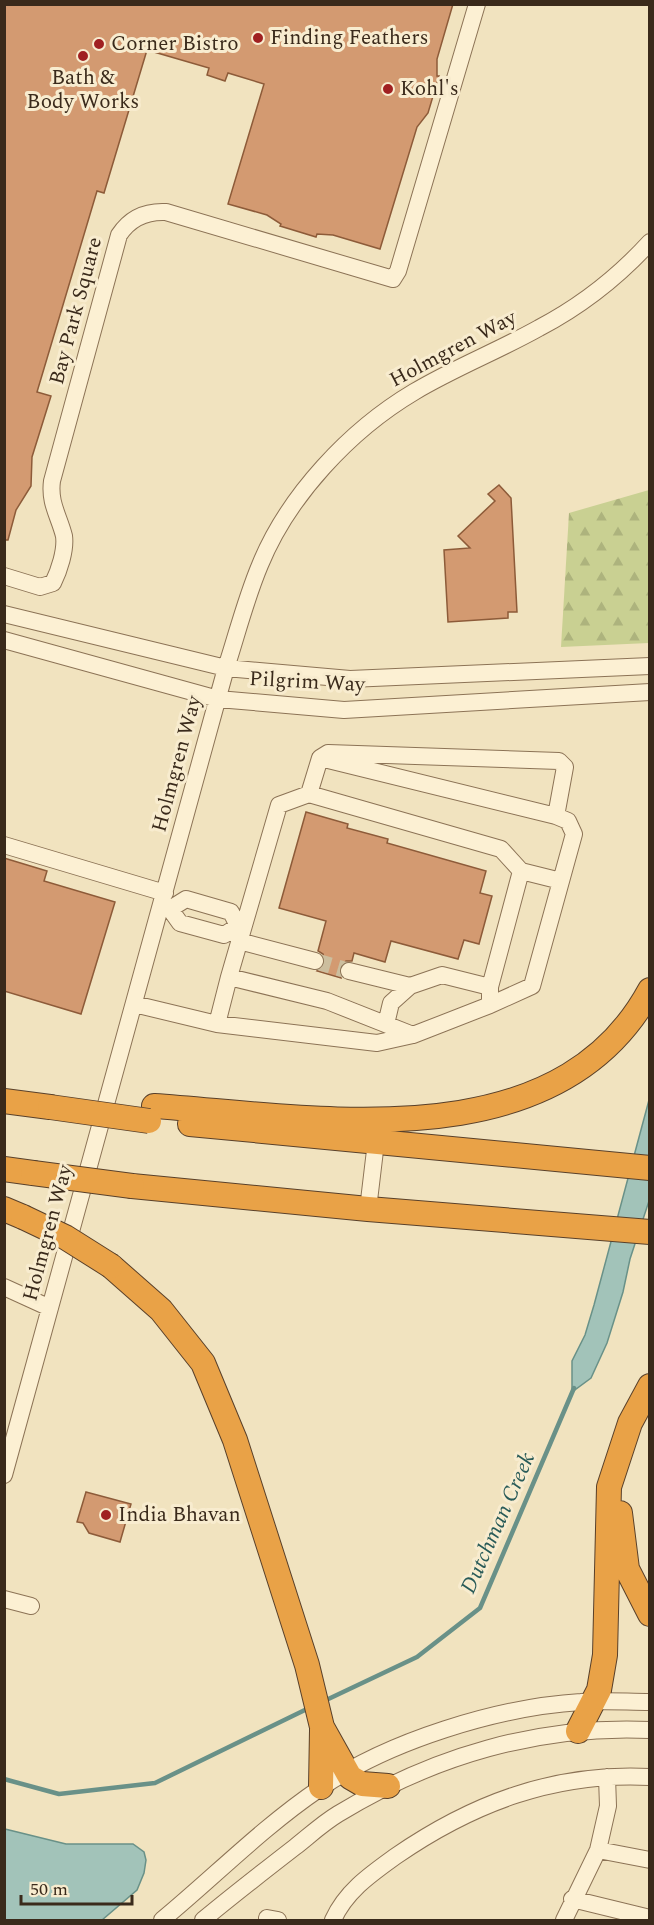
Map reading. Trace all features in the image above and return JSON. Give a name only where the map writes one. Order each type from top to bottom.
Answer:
[{"type":"highway","points":[[4,1101],[57,1108],[151,1113],[381,1119],[467,1111],[513,1101],[554,1084],[595,1059],[621,1034],[650,990]]},
{"type":"highway","points":[[151,1113],[376,1142],[650,1168]]},
{"type":"highway","points":[[4,1169],[132,1186],[368,1209],[650,1232]]},
{"type":"highway","points":[[14,1213],[65,1237],[135,1284],[161,1310],[207,1372],[235,1440],[307,1665],[322,1727],[321,1787]]},
{"type":"highway","points":[[578,1731],[594,1701],[605,1655],[609,1487],[630,1423],[650,1386]]},
{"type":"highway","points":[[618,1462],[620,1527],[627,1569],[650,1614]]},
{"type":"highway","points":[[322,1727],[347,1773],[362,1784],[388,1786]]},
{"type":"street","name":"Bay Park Square","points":[[4,576],[40,587],[53,583],[56,578],[64,544],[52,502],[52,481],[120,235],[132,221],[149,213],[166,212],[393,279],[398,271],[477,4]]},
{"type":"street","name":"Holmgren Way","points":[[4,1475],[134,1004],[166,903],[226,668],[260,564],[289,513],[327,461],[374,417],[415,391],[575,308],[605,285],[650,242]]},
{"type":"street","name":"Pilgrim Way","points":[[4,614],[226,668],[350,679],[650,666]]},
{"type":"street","name":"Pilgrim Way","points":[[4,640],[218,699],[344,710],[650,692]]},
{"type":"street","points":[[309,794],[320,759],[327,753],[559,761],[565,767],[556,816]]},
{"type":"street","points":[[134,1004],[217,1024],[376,1043],[413,1035],[532,986],[574,834],[568,821],[556,816],[320,759]]},
{"type":"street","points":[[217,1024],[279,805],[309,794],[501,849],[521,871],[561,881]]},
{"type":"street","points":[[4,845],[166,903]]},
{"type":"street","points":[[490,1005],[490,987],[521,871]]},
{"type":"street","points":[[239,941],[315,961]]},
{"type":"street","points":[[349,971],[410,986]]},
{"type":"street","points":[[386,1024],[391,1003],[410,986],[442,975],[490,987]]},
{"type":"street","points":[[229,977],[327,1001],[413,1035]]},
{"type":"street","points":[[368,1209],[376,1142]]},
{"type":"street","points":[[4,1287],[50,1308]]},
{"type":"street","points":[[4,1599],[31,1606]]},
{"type":"street","points":[[162,1920],[321,1787],[418,1739],[461,1725],[529,1709],[594,1701],[650,1702]]},
{"type":"street","points":[[203,1920],[337,1815],[388,1786],[460,1756],[511,1742],[578,1731],[650,1730]]},
{"type":"street","points":[[564,1920],[572,1899],[598,1850],[608,1806],[607,1777]]},
{"type":"street","points":[[333,1920],[348,1894],[361,1882],[444,1825],[514,1794],[552,1784],[607,1777],[650,1777]]},
{"type":"street","points":[[598,1850],[650,1860]]},
{"type":"street","points":[[572,1899],[650,1918]]},
{"type":"green space","points":[[649,490],[649,643],[561,647],[569,513]]},
{"type":"water","points":[[649,1100],[649,1201],[607,1343],[591,1378],[572,1392],[572,1361],[585,1335],[594,1305]]},
{"type":"water","points":[[5,1829],[66,1844],[133,1844],[144,1852],[146,1860],[144,1873],[137,1890],[102,1920],[5,1920]]},
{"type":"building","points":[[4,4],[453,4],[437,59],[437,76],[439,76],[428,113],[417,127],[380,249],[333,235],[317,234],[316,237],[280,226],[281,224],[267,215],[228,204],[264,84],[228,73],[225,81],[207,75],[209,68],[147,50],[104,193],[97,191],[37,392],[51,396],[32,457],[31,486],[16,510],[8,540],[4,540]]},
{"type":"building","points":[[499,485],[511,498],[517,612],[508,612],[508,618],[448,622],[444,550],[470,548],[458,536],[495,501],[488,494]]},
{"type":"building","points":[[306,812],[348,824],[347,828],[388,839],[387,843],[486,871],[480,893],[492,896],[479,944],[464,940],[458,959],[391,941],[385,962],[354,953],[352,961],[346,961],[339,968],[341,978],[317,971],[325,963],[323,954],[318,951],[326,921],[279,908]]},
{"type":"building","points":[[4,858],[47,871],[44,881],[115,902],[81,1014],[4,991]]},
{"type":"building","points":[[86,1492],[131,1504],[120,1542],[89,1533],[83,1523],[77,1522]]},
{"type":"waterway","name":"Dutchman Creek","points":[[322,1702],[417,1657],[480,1608],[574,1388]]},
{"type":"waterway","name":"Dutchman Creek","points":[[4,1779],[59,1794],[155,1783],[309,1708]]},
{"type":"tunnel","points":[[315,961],[349,971]]},
{"type":"place","name":"Finding Feathers","points":[[258,38]]},
{"type":"place","name":"Corner Bistro","points":[[99,44]]},
{"type":"place","name":"Bath & Body Works","points":[[83,56]]},
{"type":"place","name":"Kohl's","points":[[388,89]]},
{"type":"place","name":"India Bhavan","points":[[106,1515]]}]
